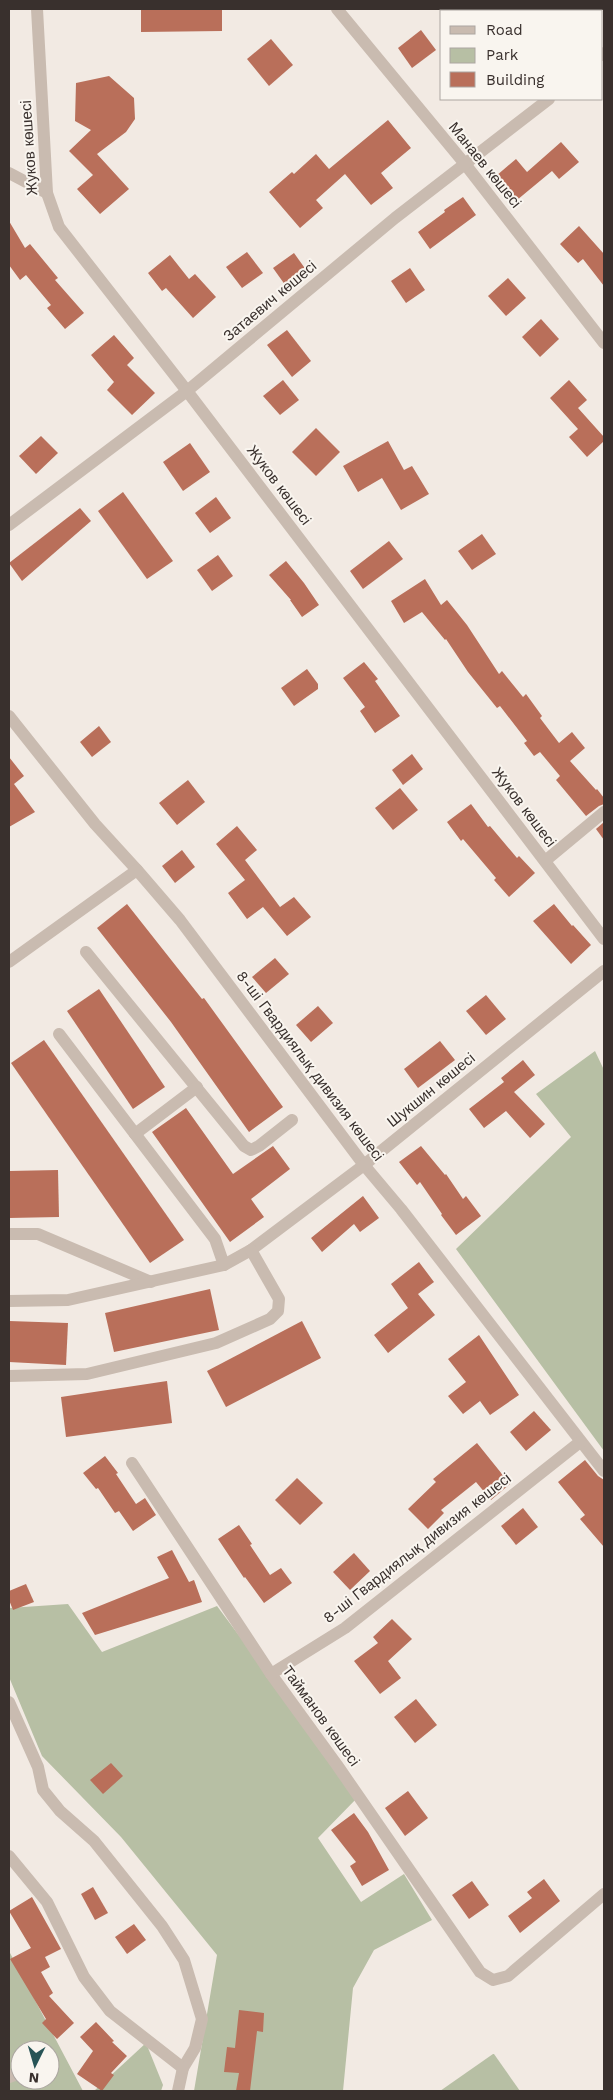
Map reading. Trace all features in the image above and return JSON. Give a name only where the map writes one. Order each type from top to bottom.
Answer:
[{"type":"street","name":"Жуков көшесі","points":[[37,9],[47,193],[59,227],[187,391],[604,939]]},
{"type":"street","name":"Манаев көшесі","points":[[337,9],[465,164],[604,343]]},
{"type":"street","name":"Затаевич көшесі","points":[[9,525],[187,391],[395,218],[548,100]]},
{"type":"street","points":[[9,173],[47,193]]},
{"type":"street","name":"8-ші Гвардиялық дивизия көшесі","points":[[9,716],[94,824],[180,920],[364,1165],[401,1209],[604,1471]]},
{"type":"street","points":[[545,862],[604,812]]},
{"type":"street","points":[[9,962],[137,870]]},
{"type":"street","points":[[86,952],[244,1146],[251,1150],[259,1146],[292,1120]]},
{"type":"street","name":"Шукшин көшесі","points":[[9,1301],[68,1300],[224,1264],[251,1250],[364,1165],[604,971]]},
{"type":"street","points":[[59,1034],[215,1240],[224,1264]]},
{"type":"street","points":[[135,1134],[197,1087]]},
{"type":"street","points":[[9,1234],[38,1234],[151,1282]]},
{"type":"street","points":[[9,1376],[87,1374],[216,1343],[270,1319],[278,1311],[279,1299],[251,1250]]},
{"type":"street","name":"8-ші Гвардиялық дивизия көшесі","points":[[270,1674],[345,1628],[580,1442]]},
{"type":"street","name":"Тайманов көшесі","points":[[132,1463],[270,1674],[337,1765],[480,1972],[493,1980],[508,1976],[604,1894]]},
{"type":"street","points":[[9,1702],[38,1767],[43,1790],[60,1812],[94,1841],[162,1926],[184,1960],[202,2019],[195,2048],[183,2068],[178,2091]]},
{"type":"street","points":[[9,1856],[47,1902],[84,1977],[110,2011],[183,2068]]},
{"type":"green space","points":[[595,1051],[604,1070],[604,1451],[456,1249],[571,1137],[536,1094]]},
{"type":"green space","points":[[68,1604],[102,1652],[217,1606],[359,1796],[318,1838],[361,1902],[404,1874],[432,1920],[374,1950],[353,1988],[343,2091],[194,2091],[217,1955],[121,1837],[42,1756],[9,1677],[9,1608]]},
{"type":"green space","points":[[9,1951],[56,2040],[10,2040],[10,2090],[60,2090],[60,2047],[83,2091],[9,2091]]},
{"type":"green space","points":[[146,2043],[163,2085],[161,2091],[94,2091]]},
{"type":"green space","points":[[493,2054],[520,2091],[440,2091]]},
{"type":"building","points":[[141,9],[222,9],[222,31],[141,32]]},
{"type":"building","points":[[421,30],[436,50],[412,68],[398,48]]},
{"type":"building","points":[[271,39],[293,65],[269,86],[247,59]]},
{"type":"building","points":[[109,76],[134,98],[135,119],[126,132],[97,154],[129,189],[100,214],[77,189],[93,175],[69,151],[91,130],[75,121],[76,83]]},
{"type":"building","points":[[388,120],[411,148],[381,173],[393,188],[371,205],[345,174],[316,200],[323,208],[300,228],[269,192],[292,172],[294,174],[316,154],[329,169]]},
{"type":"building","points":[[561,142],[579,162],[559,179],[552,171],[517,200],[496,176],[516,159],[527,172]]},
{"type":"building","points":[[463,197],[476,215],[430,249],[418,232]]},
{"type":"building","points":[[9,221],[25,248],[30,244],[58,278],[55,280],[84,313],[65,329],[47,308],[51,305],[26,275],[20,280],[9,265]]},
{"type":"building","points":[[579,226],[604,254],[604,286],[583,259],[578,263],[560,244]]},
{"type":"building","points":[[247,252],[263,273],[242,288],[226,267]]},
{"type":"building","points":[[294,253],[309,274],[288,289],[273,268]]},
{"type":"building","points":[[170,255],[189,279],[195,274],[216,297],[193,318],[166,288],[162,291],[148,273]]},
{"type":"building","points":[[410,268],[425,290],[406,303],[391,281]]},
{"type":"building","points":[[508,278],[526,298],[506,316],[488,296]]},
{"type":"building","points":[[541,319],[559,339],[540,357],[522,337]]},
{"type":"building","points":[[287,330],[311,361],[292,377],[267,345]]},
{"type":"building","points":[[114,335],[134,358],[127,365],[155,393],[132,415],[107,390],[114,382],[91,355]]},
{"type":"building","points":[[283,380],[299,400],[280,415],[263,396]]},
{"type":"building","points":[[569,380],[587,400],[578,408],[604,437],[604,441],[587,457],[569,437],[578,429],[550,398]]},
{"type":"building","points":[[316,428],[340,452],[316,476],[292,452]]},
{"type":"building","points":[[41,436],[58,453],[36,474],[19,456]]},
{"type":"building","points":[[388,441],[404,470],[412,466],[429,494],[401,510],[382,478],[358,492],[343,466]]},
{"type":"building","points":[[190,443],[210,472],[183,491],[163,462]]},
{"type":"building","points":[[123,492],[173,561],[147,579],[98,511]]},
{"type":"building","points":[[216,497],[231,518],[210,533],[195,513]]},
{"type":"building","points":[[80,508],[91,521],[22,581],[9,563]]},
{"type":"building","points":[[482,534],[496,554],[472,570],[458,551]]},
{"type":"building","points":[[389,541],[403,559],[363,589],[350,571]]},
{"type":"building","points":[[218,555],[233,576],[212,591],[197,570]]},
{"type":"building","points":[[286,561],[319,605],[302,617],[291,600],[269,575]]},
{"type":"building","points":[[425,579],[441,605],[447,600],[467,625],[499,674],[502,671],[523,697],[526,694],[542,716],[540,718],[559,743],[572,732],[585,748],[570,761],[597,789],[604,798],[604,804],[586,816],[556,780],[560,776],[540,752],[534,756],[524,743],[527,741],[500,706],[497,708],[468,672],[446,639],[422,612],[404,623],[391,601]]},
{"type":"building","points":[[364,662],[378,679],[375,681],[400,716],[375,733],[360,711],[365,707],[343,678]]},
{"type":"building","points":[[307,669],[318,684],[318,689],[294,706],[281,688]]},
{"type":"building","points":[[99,726],[111,742],[92,757],[80,742]]},
{"type":"building","points":[[412,754],[423,769],[403,785],[392,770]]},
{"type":"building","points":[[9,757],[24,776],[14,784],[35,812],[9,827]]},
{"type":"building","points":[[188,780],[205,802],[177,825],[159,803]]},
{"type":"building","points":[[400,788],[418,810],[393,830],[375,808]]},
{"type":"building","points":[[471,804],[488,827],[490,826],[517,858],[519,856],[535,873],[509,897],[494,880],[496,878],[463,839],[461,841],[447,822]]},
{"type":"building","points":[[604,822],[604,840],[596,829]]},
{"type":"building","points":[[237,826],[257,850],[245,860],[280,907],[294,897],[311,917],[287,936],[263,907],[247,919],[228,893],[245,880],[216,844]]},
{"type":"building","points":[[182,850],[195,867],[175,883],[162,866]]},
{"type":"building","points":[[127,904],[202,999],[204,998],[283,1107],[249,1132],[171,1022],[97,928]]},
{"type":"building","points":[[554,904],[591,945],[571,964],[533,921]]},
{"type":"building","points":[[275,958],[289,974],[266,993],[252,977]]},
{"type":"building","points":[[99,989],[165,1087],[133,1109],[67,1011]]},
{"type":"building","points":[[486,995],[506,1019],[486,1035],[466,1011]]},
{"type":"building","points":[[318,1006],[333,1023],[311,1042],[296,1025]]},
{"type":"building","points":[[44,1040],[184,1240],[150,1263],[11,1063]]},
{"type":"building","points":[[440,1041],[455,1060],[418,1088],[404,1069]]},
{"type":"building","points":[[523,1060],[535,1075],[514,1092],[545,1124],[530,1138],[506,1111],[484,1128],[469,1109],[504,1082],[501,1078]]},
{"type":"building","points":[[186,1108],[233,1174],[273,1146],[290,1169],[251,1199],[264,1217],[230,1242],[152,1132]]},
{"type":"building","points":[[421,1146],[446,1174],[463,1199],[466,1196],[481,1216],[456,1235],[420,1182],[417,1185],[399,1162]]},
{"type":"building","points":[[58,1170],[59,1217],[9,1218],[9,1171]]},
{"type":"building","points":[[363,1196],[379,1218],[360,1232],[354,1224],[322,1252],[311,1238]]},
{"type":"building","points":[[419,1262],[434,1282],[418,1294],[435,1315],[388,1353],[374,1335],[408,1308],[391,1284]]},
{"type":"building","points":[[210,1289],[219,1330],[114,1352],[105,1313]]},
{"type":"building","points":[[9,1321],[68,1323],[66,1365],[9,1362]]},
{"type":"building","points":[[302,1321],[321,1358],[226,1407],[207,1371]]},
{"type":"building","points":[[479,1335],[519,1395],[490,1415],[480,1401],[463,1414],[448,1396],[466,1382],[448,1359]]},
{"type":"building","points":[[167,1381],[172,1423],[66,1437],[61,1397]]},
{"type":"building","points":[[534,1411],[551,1430],[526,1451],[510,1432]]},
{"type":"building","points":[[477,1443],[510,1484],[491,1500],[476,1482],[441,1510],[444,1513],[428,1529],[408,1509],[436,1482],[433,1479]]},
{"type":"building","points":[[105,1456],[118,1473],[116,1474],[136,1504],[145,1498],[156,1515],[133,1531],[119,1511],[115,1513],[98,1488],[96,1489],[83,1473]]},
{"type":"building","points":[[585,1460],[598,1476],[604,1480],[604,1547],[580,1519],[585,1515],[558,1482]]},
{"type":"building","points":[[297,1478],[323,1503],[300,1525],[275,1500]]},
{"type":"building","points":[[523,1508],[538,1527],[516,1545],[501,1526]]},
{"type":"building","points":[[239,1525],[270,1575],[281,1568],[292,1583],[264,1603],[244,1578],[218,1539]]},
{"type":"building","points":[[172,1550],[189,1582],[194,1580],[202,1602],[95,1635],[82,1613],[169,1578],[157,1557]]},
{"type":"building","points":[[354,1553],[370,1571],[350,1590],[333,1572]]},
{"type":"building","points":[[26,1584],[34,1602],[13,1610],[9,1600],[9,1591]]},
{"type":"building","points":[[392,1619],[412,1639],[388,1661],[401,1678],[380,1694],[354,1661],[378,1643],[373,1637]]},
{"type":"building","points":[[416,1699],[437,1725],[415,1743],[394,1717]]},
{"type":"building","points":[[111,1763],[123,1776],[103,1794],[90,1780]]},
{"type":"building","points":[[408,1791],[428,1818],[405,1836],[385,1808]]},
{"type":"building","points":[[354,1813],[368,1832],[389,1870],[362,1886],[350,1866],[356,1862],[331,1830]]},
{"type":"building","points":[[544,1879],[560,1901],[520,1933],[508,1916],[532,1898],[527,1892]]},
{"type":"building","points":[[472,1881],[489,1905],[469,1919],[452,1895]]},
{"type":"building","points":[[93,1887],[108,1913],[95,1920],[81,1894]]},
{"type":"building","points":[[32,1897],[61,1949],[45,1957],[50,1967],[41,1972],[53,1993],[49,1996],[74,2023],[57,2039],[42,2023],[46,2019],[10,1959],[31,1948],[9,1911]]},
{"type":"building","points":[[134,1924],[146,1940],[127,1954],[115,1937]]},
{"type":"building","points":[[239,2010],[264,2013],[263,2032],[257,2031],[250,2091],[236,2091],[239,2073],[224,2072],[227,2047],[235,2048]]},
{"type":"building","points":[[96,2022],[114,2041],[112,2042],[127,2056],[111,2073],[114,2075],[102,2091],[77,2074],[93,2051],[80,2037]]}]
